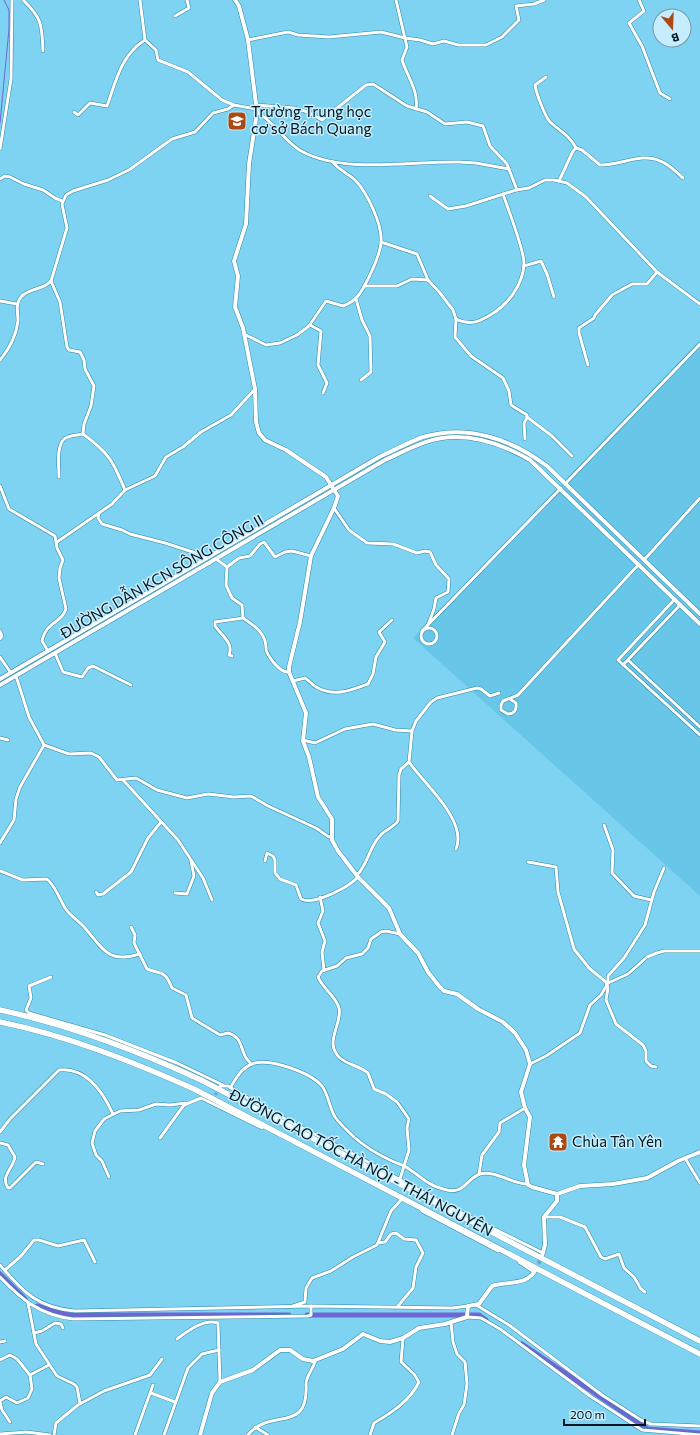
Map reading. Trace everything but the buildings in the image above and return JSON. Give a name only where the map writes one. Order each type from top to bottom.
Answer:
[{"type":"highway","name":"ĐƯỜNG CAO TỐC HÀ NỘI - THÁI NGUYÊN","points":[[0,1010],[62,1025],[99,1037],[154,1058],[201,1080],[700,1341]]},
{"type":"highway","name":"ĐƯỜNG CAO TỐC HÀ NỘI - THÁI NGUYÊN","points":[[0,1022],[59,1036],[150,1069],[194,1090],[700,1354]]},
{"type":"street","points":[[0,149],[11,79],[12,0]]},
{"type":"street","points":[[23,0],[33,9],[42,26],[43,51]]},
{"type":"street","points":[[140,0],[145,40],[156,50],[158,60],[188,72],[220,99],[234,105],[256,109],[294,108],[308,112],[322,120],[366,85],[371,83],[407,106],[427,112],[445,124],[467,122],[483,126],[491,148],[506,163],[517,190]]},
{"type":"street","points":[[175,16],[189,8],[187,0]]},
{"type":"street","points":[[235,0],[241,10],[248,40],[256,109],[249,164],[246,224],[234,261],[238,276],[235,307],[244,334],[255,389],[256,422],[259,433],[263,439],[274,446],[286,450],[321,473],[334,488],[338,496],[334,508],[311,556],[289,672],[306,713],[303,740],[309,758],[318,797],[332,819],[332,837],[338,851],[357,876],[389,908],[400,934],[418,953],[428,972],[441,988],[456,994],[478,1009],[499,1018],[524,1044],[530,1064],[521,1092],[525,1108],[530,1118],[524,1165],[527,1184]]},
{"type":"street","points":[[396,0],[407,49],[402,60],[411,79],[417,99],[416,109]]},
{"type":"street","points":[[248,40],[288,32],[298,35],[327,37],[381,32],[433,44],[444,41],[458,45],[486,45],[502,37],[519,20],[516,6],[534,4],[544,0]]},
{"type":"street","points":[[639,0],[644,11],[629,23],[642,46],[660,93],[670,98]]},
{"type":"street","points":[[74,112],[78,115],[90,103],[104,107],[107,106],[119,68],[126,58],[145,40]]},
{"type":"street","points":[[546,76],[535,85],[547,117],[571,139],[576,148],[582,150],[600,165],[634,160],[655,159],[663,162],[683,178]]},
{"type":"street","points":[[0,360],[13,342],[18,321],[18,304],[24,294],[44,287],[51,281],[66,228],[62,201],[69,192],[108,180],[129,170],[172,139],[195,132],[213,113],[228,109],[234,105]]},
{"type":"street","points":[[256,109],[302,152],[332,161],[351,164],[459,162],[476,163],[509,169]]},
{"type":"street","points":[[559,181],[573,151],[576,148]]},
{"type":"street","points":[[244,334],[264,344],[270,345],[292,338],[310,325],[326,302],[330,301],[340,307],[356,299],[364,286],[378,258],[381,242],[377,221],[366,193],[355,180],[337,167],[332,161]]},
{"type":"street","points":[[0,179],[5,176],[10,177],[24,184],[43,190],[62,201]]},
{"type":"street","points":[[430,196],[448,209],[466,206],[517,190],[529,188],[544,180],[559,181],[575,187],[586,196],[657,272],[700,304]]},
{"type":"street","points":[[456,319],[465,323],[475,323],[504,307],[513,294],[524,266],[503,194]]},
{"type":"street","points":[[381,242],[417,254],[428,280],[450,305],[456,319],[455,337],[471,356],[503,378],[509,391],[511,405],[524,413],[552,436],[572,456]]},
{"type":"street","points":[[524,266],[541,261],[547,274],[554,297]]},
{"type":"street","points":[[588,365],[579,328],[594,318],[610,297],[632,284],[647,284],[657,272]]},
{"type":"street","points":[[364,286],[397,286],[412,279],[428,280]]},
{"type":"street","points":[[51,281],[60,302],[67,347],[69,350],[80,352],[84,360],[85,369],[94,383],[92,403],[84,421],[84,434]]},
{"type":"street","points":[[356,299],[362,320],[370,336],[370,362],[372,372],[361,380]]},
{"type":"street","points":[[0,301],[18,304]]},
{"type":"street","points":[[310,325],[321,331],[318,365],[327,383],[323,393]]},
{"type":"street","points":[[430,624],[437,633],[437,639],[431,644],[423,641],[421,636],[422,631],[700,344]]},
{"type":"street","points":[[57,542],[118,499],[125,490],[155,476],[166,456],[183,447],[201,432],[231,415],[255,389]]},
{"type":"street","points":[[525,438],[524,423],[527,417]]},
{"type":"street","points":[[334,488],[381,456],[423,438],[441,433],[471,433],[504,440],[520,447],[547,466],[700,614]]},
{"type":"street","points":[[468,438],[471,433]]},
{"type":"street","points":[[59,477],[57,462],[63,441],[67,438],[84,434]]},
{"type":"street","points":[[84,434],[102,448],[108,455],[115,466],[125,490]]},
{"type":"street","points":[[334,488],[385,460],[425,443],[442,438],[468,438],[501,446],[516,452],[534,464],[561,488],[700,624]]},
{"type":"street","points":[[0,486],[9,509],[55,536],[57,548],[63,560],[59,578],[66,609],[62,617],[46,629],[42,641],[48,651]]},
{"type":"street","name":"ĐƯỜNG DẪN KCN SÔNG CÔNG II","points":[[0,679],[180,574],[334,488]]},
{"type":"street","name":"ĐƯỜNG DẪN KCN SÔNG CÔNG II","points":[[0,685],[216,559],[334,488]]},
{"type":"street","points":[[644,560],[700,498]]},
{"type":"street","points":[[334,508],[349,530],[367,543],[393,544],[417,553],[430,552],[436,565],[449,579],[448,592],[436,598],[430,624]]},
{"type":"street","points":[[99,513],[98,518],[102,524],[138,537],[165,543],[210,558]]},
{"type":"street","points":[[227,566],[239,558],[250,556],[260,544],[264,542],[275,558],[286,552],[311,556]]},
{"type":"street","points":[[216,559],[227,566]]},
{"type":"street","points":[[518,695],[516,709],[513,713],[508,714],[503,712],[501,708],[505,699],[510,699],[518,695],[639,564]]},
{"type":"street","points":[[227,566],[226,585],[232,598],[242,605],[243,618]]},
{"type":"street","points":[[180,574],[182,578]]},
{"type":"street","points":[[675,600],[618,660],[700,735]]},
{"type":"street","points":[[623,665],[680,605]]},
{"type":"street","points":[[232,656],[229,655],[231,651],[230,645],[215,626],[215,622],[243,618],[251,623],[264,636],[267,642],[266,650],[282,671],[289,672]]},
{"type":"street","points":[[293,681],[305,678],[318,688],[329,692],[344,693],[368,684],[373,674],[376,657],[385,642],[380,632],[392,620]]},
{"type":"street","points":[[422,631],[427,628],[434,629]]},
{"type":"street","points":[[0,631],[2,636],[0,639]]},
{"type":"street","points":[[55,653],[63,672],[82,677],[88,668],[92,666],[131,685]]},
{"type":"street","points":[[0,657],[11,673]]},
{"type":"street","points":[[628,660],[700,727]]},
{"type":"street","points":[[16,676],[29,717],[44,745],[69,754],[86,753],[95,755],[105,765],[115,779],[123,780],[136,778],[157,790],[187,798],[208,794],[230,797],[251,796],[268,806],[316,828],[329,837],[332,837]]},
{"type":"street","points":[[265,861],[267,854],[273,856],[278,879],[296,884],[299,897],[302,900],[308,901],[344,888],[357,876],[363,867],[378,837],[393,827],[398,821],[399,775],[409,762],[412,731],[416,721],[431,702],[437,698],[477,688],[481,688],[490,696],[499,693]]},
{"type":"street","points":[[510,699],[516,704]]},
{"type":"street","points":[[303,740],[315,743],[345,729],[373,724],[395,730],[412,731]]},
{"type":"street","points":[[0,738],[8,740]]},
{"type":"street","points":[[0,843],[14,820],[16,798],[20,787],[44,745]]},
{"type":"street","points":[[409,762],[423,782],[441,798],[453,820],[458,834],[456,849]]},
{"type":"street","points":[[123,780],[178,840],[205,882],[212,900]]},
{"type":"street","points":[[96,892],[98,895],[103,894],[131,872],[148,838],[161,822]]},
{"type":"street","points":[[604,825],[613,850],[612,873],[634,896],[651,900]]},
{"type":"street","points":[[175,893],[186,894],[190,885],[194,873],[190,857]]},
{"type":"street","points":[[528,862],[556,867],[558,892],[574,949],[584,963],[603,978],[608,984]]},
{"type":"street","points":[[656,1067],[651,1066],[646,1061],[646,1051],[643,1045],[616,1024],[606,1000],[608,976],[624,958],[645,925],[651,900],[664,868]]},
{"type":"street","points":[[0,871],[24,880],[47,879],[56,890],[68,912],[84,927],[104,952],[125,958],[140,954]]},
{"type":"street","points":[[320,897],[323,911],[318,924],[325,941],[322,952],[324,970]]},
{"type":"street","points":[[131,927],[135,935],[134,943],[147,969],[160,972],[168,977],[172,988],[186,995],[188,1007],[193,1019],[220,1034],[228,1032],[238,1037],[243,1046],[245,1056],[251,1064]]},
{"type":"street","points":[[400,934],[383,931],[371,939],[368,948],[362,954],[346,958],[337,966],[324,970],[318,975],[319,980],[339,1008],[339,1014],[333,1036],[338,1055],[346,1062],[368,1072],[374,1089],[396,1102],[408,1116],[409,1120],[407,1128],[410,1145],[400,1179]]},
{"type":"street","points":[[530,1064],[580,1033],[590,1005],[608,984],[628,974],[648,957],[660,951],[700,951]]},
{"type":"street","points":[[51,977],[29,986],[31,998],[26,1010],[29,1014],[69,1023],[116,1039],[177,1063],[222,1086],[230,1088],[266,1109],[400,1179],[450,1207],[543,1254],[545,1245],[544,1217],[557,1201],[558,1194]]},
{"type":"street","points":[[230,1088],[239,1073],[251,1064],[268,1063],[292,1068],[310,1076],[323,1089],[336,1118],[355,1138],[393,1162],[404,1166],[429,1183],[448,1190],[461,1189],[480,1174],[482,1157],[498,1132],[500,1123],[525,1108]]},
{"type":"street","points":[[0,1132],[10,1119],[59,1070],[73,1071],[98,1086],[107,1100],[113,1114]]},
{"type":"street","points":[[0,1265],[31,1297],[44,1305],[62,1310],[88,1312],[311,1306],[468,1307],[476,1305],[481,1301],[492,1286],[524,1280],[535,1270],[457,1231],[212,1101],[201,1098],[186,1103],[170,1105],[156,1104],[139,1110],[120,1111],[113,1114],[98,1127],[92,1139],[95,1153],[102,1161],[109,1177]]},
{"type":"street","points":[[160,1138],[186,1103]]},
{"type":"street","points":[[0,1143],[8,1145],[15,1157],[4,1175],[4,1183],[8,1188],[10,1188],[36,1162],[43,1164]]},
{"type":"street","points":[[480,1174],[496,1176],[558,1194],[580,1186],[613,1184],[647,1178],[684,1158],[700,1152]]},
{"type":"street","points":[[684,1158],[700,1183]]},
{"type":"street","points":[[291,1307],[305,1302],[306,1288],[312,1278],[335,1269],[353,1257],[374,1247],[378,1243],[391,1211],[401,1200]]},
{"type":"street","points":[[544,1217],[560,1217],[585,1228],[601,1257],[605,1259],[619,1254],[624,1268],[631,1273],[641,1289],[645,1292]]},
{"type":"street","points":[[378,1243],[385,1242],[391,1234],[396,1233],[404,1239],[416,1240],[423,1253],[416,1267],[413,1288],[398,1306]]},
{"type":"street","points":[[5,1270],[21,1256],[32,1241],[37,1240],[58,1246],[84,1240],[95,1262]]},
{"type":"street","points":[[0,1277],[37,1310],[73,1319],[311,1314],[311,1306]]},
{"type":"street","points":[[28,1303],[36,1344],[44,1354],[49,1365],[57,1376],[77,1387],[80,1404]]},
{"type":"street","points":[[476,1305],[502,1321],[602,1395],[641,1420],[651,1424],[700,1425]]},
{"type":"street","points":[[467,1316],[468,1307]]},
{"type":"street","points":[[200,1435],[212,1393],[220,1382],[254,1370],[280,1350],[290,1350],[303,1359],[315,1361],[343,1349],[363,1334],[384,1342],[403,1338],[420,1328],[451,1322],[467,1316],[481,1318],[504,1332],[590,1396],[636,1427],[646,1431],[700,1435]]},
{"type":"street","points":[[177,1339],[193,1328],[204,1324],[217,1322],[219,1326],[220,1382]]},
{"type":"street","points":[[451,1322],[453,1342],[457,1354],[465,1362],[467,1384],[464,1405],[459,1413],[452,1435]]},
{"type":"street","points":[[34,1333],[42,1331],[55,1323],[61,1324],[63,1328]]},
{"type":"street","points":[[370,1435],[374,1423],[397,1409],[406,1398],[415,1392],[419,1382],[414,1374],[400,1362],[403,1338]]},
{"type":"street","points":[[0,1342],[5,1341]]},
{"type":"street","points":[[164,1435],[175,1402],[192,1362],[202,1354],[219,1350]]},
{"type":"street","points":[[0,1360],[10,1355],[15,1357],[30,1375],[32,1389],[28,1398],[17,1403],[6,1397],[0,1402],[2,1410],[10,1422]]},
{"type":"street","points":[[54,1435],[56,1424],[80,1404],[104,1391],[150,1375],[162,1359]]},
{"type":"street","points":[[248,1435],[255,1427],[273,1422],[290,1420],[296,1416],[307,1398],[306,1383],[315,1361]]},
{"type":"street","points":[[30,1375],[49,1365]]},
{"type":"street","points":[[135,1435],[153,1385]]},
{"type":"street","points":[[151,1393],[175,1402]]},
{"type":"street","points":[[255,1427],[268,1435]]},
{"type":"street","points":[[0,1434],[27,1432],[50,1435]]},
{"type":"shaded area","points":[[700,340],[700,896],[413,638]]},
{"type":"waterway","points":[[0,123],[9,29],[9,10],[4,0]]},
{"type":"waterway","points":[[0,1274],[25,1299]]},
{"type":"waterway","points":[[37,1306],[69,1315],[289,1315]]},
{"type":"waterway","points":[[307,1315],[479,1315],[486,1320]]},
{"type":"waterway","points":[[522,1344],[648,1429],[700,1433]]},
{"type":"tunnel","points":[[213,1099],[219,1088]]},
{"type":"tunnel","points":[[536,1269],[542,1256]]},
{"type":"place","name":"Trường Trung học cơ sở Bách Quang","points":[[237,121]]},
{"type":"place","name":"Chùa Tân Yên","points":[[558,1142]]}]
